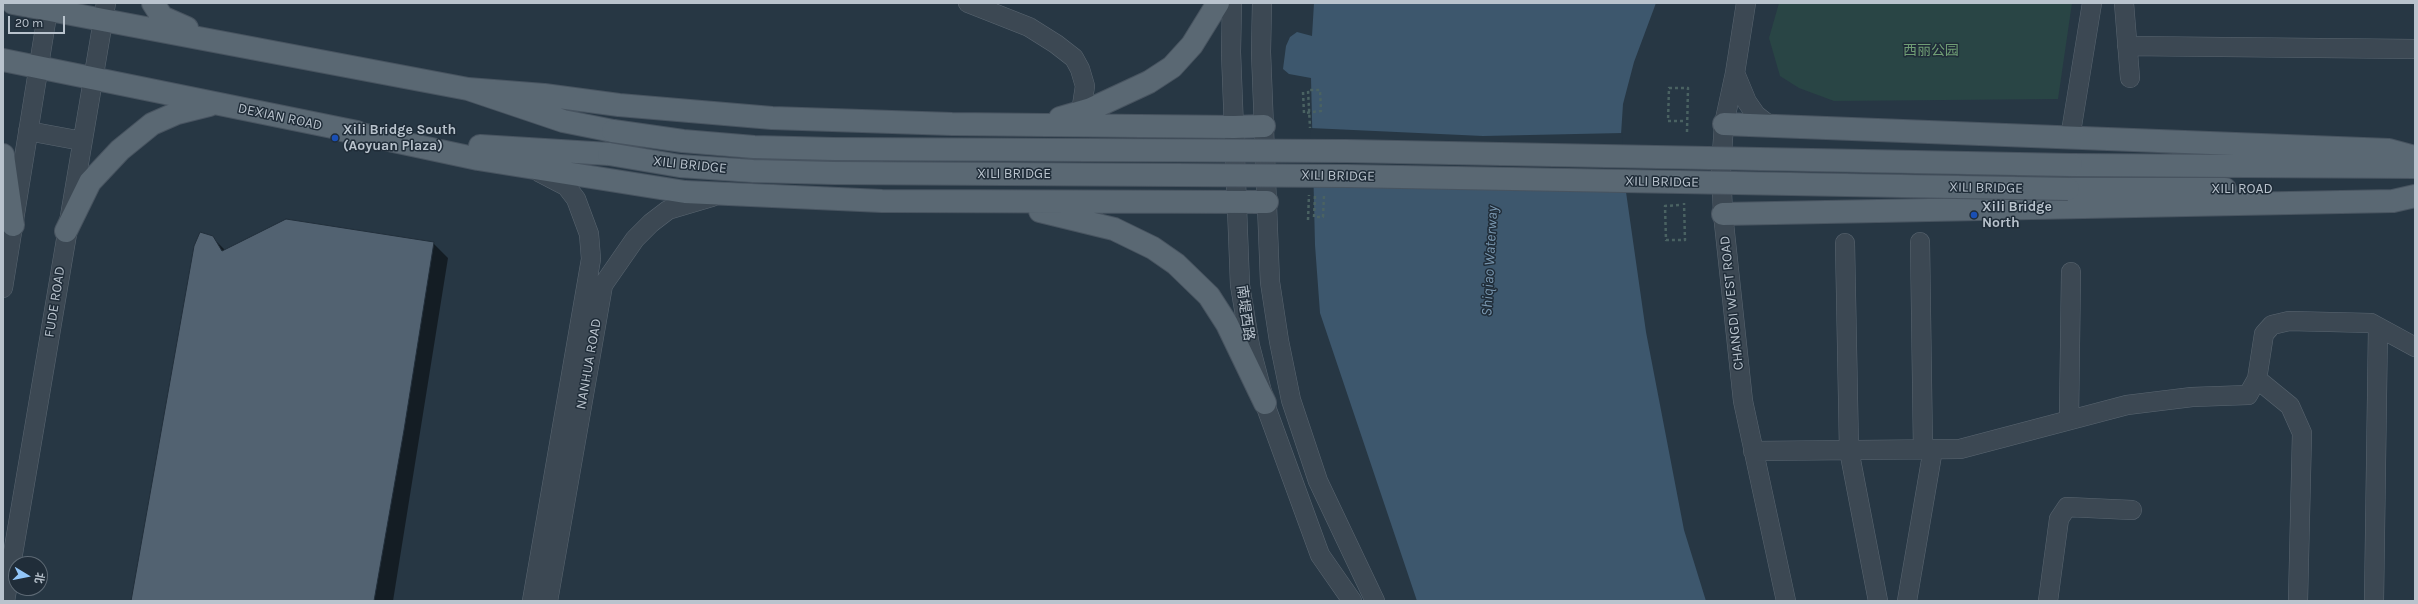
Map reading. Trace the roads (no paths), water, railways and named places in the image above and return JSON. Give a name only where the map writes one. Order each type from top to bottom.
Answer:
[{"type":"main road","points":[[13,3],[104,11],[217,41],[468,89],[544,94],[620,105],[772,118],[1026,125],[1264,126]]},
{"type":"main road","points":[[153,3],[162,17],[217,41]]},
{"type":"main road","points":[[1026,125],[1081,112],[1149,82],[1172,67],[1192,45],[1218,3]]},
{"type":"main road","name":"DEXIAN ROAD","points":[[3,60],[342,130],[460,145],[609,154]]},
{"type":"main road","name":"XILI BRIDGE","points":[[468,89],[563,121],[613,131],[683,142],[805,148],[1346,151],[2070,165]]},
{"type":"main road","points":[[66,231],[90,182],[120,150],[152,124],[177,113],[216,104]]},
{"type":"main road","points":[[1724,124],[2389,150],[2415,157]]},
{"type":"main road","points":[[342,130],[478,159],[685,192],[882,201],[1267,202]]},
{"type":"main road","name":"XILI BRIDGE","points":[[609,154],[680,166],[753,171],[834,173],[1346,176],[2068,189]]},
{"type":"main road","points":[[3,155],[13,225]]},
{"type":"main road","name":"XILI ROAD","points":[[2070,165],[2415,167]]},
{"type":"main road","name":"XILI ROAD","points":[[2068,189],[2415,189]]},
{"type":"main road","points":[[1723,214],[2393,200],[2415,196]]},
{"type":"main road","points":[[985,201],[1068,216],[1114,229],[1153,248],[1176,264],[1209,296],[1224,319],[1265,403]]},
{"type":"street","points":[[968,3],[1029,27],[1056,44],[1074,58],[1080,69],[1085,86],[1081,112]]},
{"type":"street","name":"南堤西路","points":[[1232,3],[1231,52],[1240,285],[1250,346],[1265,403],[1320,554],[1352,601]]},
{"type":"street","name":"南堤西路","points":[[1262,3],[1261,52],[1270,282],[1291,400],[1318,481],[1375,601]]},
{"type":"street","name":"CHANGDI WEST ROAD","points":[[1746,3],[1735,73],[1724,124],[1721,168],[1723,214],[1743,401],[1786,601]]},
{"type":"street","points":[[2070,138],[2092,3]]},
{"type":"street","points":[[2124,3],[2130,78]]},
{"type":"street","points":[[3,288],[48,6]]},
{"type":"street","name":"FUDE ROAD","points":[[5,601],[104,11]]},
{"type":"street","points":[[2127,46],[2415,49]]},
{"type":"street","points":[[1735,73],[1748,102],[1756,115],[1769,126]]},
{"type":"street","points":[[28,131],[82,141]]},
{"type":"street","name":"NANHUA ROAD","points":[[523,166],[550,176],[566,186],[576,199],[589,234],[591,259],[532,601]]},
{"type":"street","name":"NANHUA ROAD","points":[[548,601],[603,285],[635,240],[651,222],[668,210],[687,203],[725,194]]},
{"type":"street","points":[[1908,601],[1928,449],[1920,242]]},
{"type":"street","points":[[1844,243],[1849,450],[1878,601]]},
{"type":"street","points":[[2069,420],[2071,272]]},
{"type":"street","points":[[1753,451],[1960,449],[2127,405],[2192,397],[2248,395],[2257,380],[2264,334],[2272,325],[2289,321],[2371,323],[2415,347]]},
{"type":"street","points":[[2374,601],[2378,327]]},
{"type":"street","points":[[2257,380],[2290,406],[2302,433],[2298,601]]},
{"type":"street","points":[[2048,601],[2059,519],[2067,507],[2132,510]]},
{"type":"water","name":"Shiqiao Waterway","points":[[1314,3],[1656,3],[1634,62],[1623,104],[1620,150],[1646,332],[1684,530],[1706,601],[1417,601],[1320,313],[1315,245],[1311,78],[1289,74],[1283,69],[1286,46],[1290,37],[1297,32],[1312,36]]},
{"type":"place","name":"Xili Bridge South (Aoyuan Plaza)","points":[[335,138]]},
{"type":"place","name":"Xili Bridge North","points":[[1974,215]]},
{"type":"park label","name":"西丽公园","points":[[1931,51]]}]
